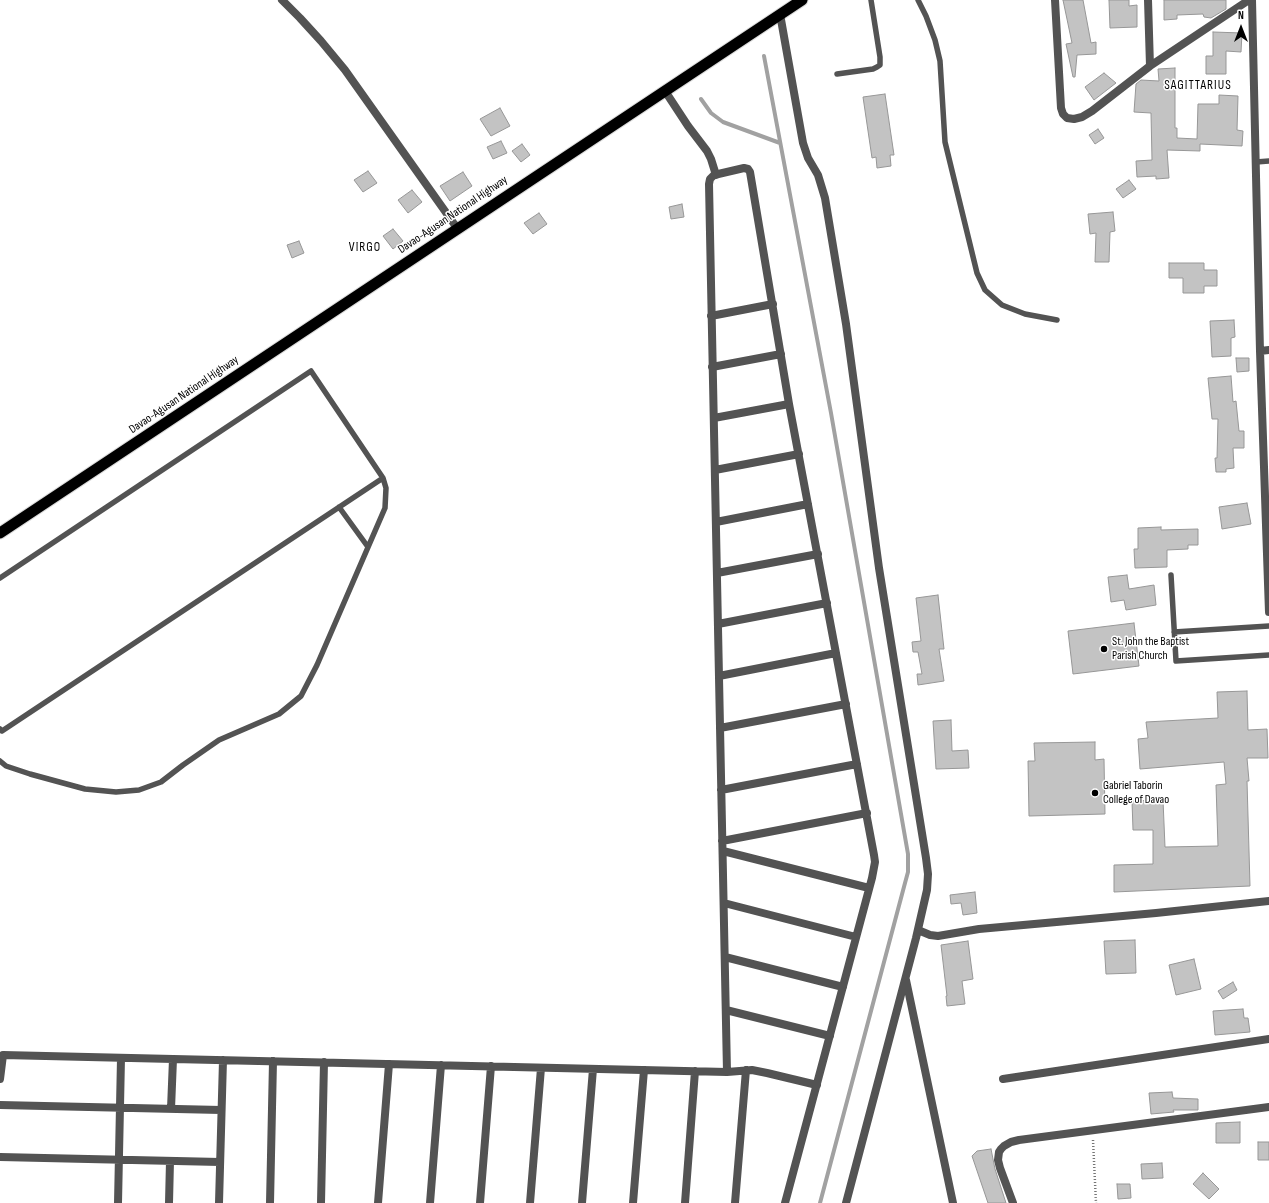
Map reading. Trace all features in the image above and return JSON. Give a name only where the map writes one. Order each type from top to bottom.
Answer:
[{"type":"highway","name":"Davao-Agusan National Highway","points":[[0,533],[802,0]]},
{"type":"street","points":[[282,0],[316,35],[345,70],[457,228]]},
{"type":"street","points":[[1055,0],[1061,108],[1063,114],[1067,118],[1074,119],[1082,117],[1092,111],[1150,66],[1251,0]]},
{"type":"street","points":[[1148,0],[1150,66]]},
{"type":"street","points":[[1251,0],[1260,351],[1269,612]]},
{"type":"street","points":[[780,14],[803,143],[808,158],[818,175],[826,198],[846,324],[879,568],[928,874],[927,890],[918,930],[846,1203]]},
{"type":"street","points":[[665,91],[713,162],[716,175]]},
{"type":"street","points":[[727,1072],[709,184],[710,178],[716,175],[744,168],[748,169],[750,172],[789,404],[858,764],[875,862],[785,1203]]},
{"type":"street","points":[[711,316],[773,304]]},
{"type":"street","points":[[1260,351],[1269,350]]},
{"type":"street","points":[[712,367],[781,354]]},
{"type":"street","points":[[714,418],[789,404]]},
{"type":"street","points":[[715,470],[799,454]]},
{"type":"street","points":[[716,522],[808,504]]},
{"type":"street","points":[[717,573],[818,554]]},
{"type":"street","points":[[718,624],[827,603]]},
{"type":"street","points":[[719,676],[836,653]]},
{"type":"street","points":[[720,728],[846,704]]},
{"type":"street","points":[[721,790],[858,764]]},
{"type":"street","points":[[722,841],[867,813]]},
{"type":"street","points":[[723,851],[869,888]]},
{"type":"street","points":[[918,930],[930,935],[938,936],[979,929],[1269,901]]},
{"type":"street","points":[[724,904],[856,937]]},
{"type":"street","points":[[725,957],[843,987]]},
{"type":"street","points":[[906,977],[954,1203]]},
{"type":"street","points":[[726,1010],[830,1036]]},
{"type":"street","points":[[1003,1079],[1269,1039]]},
{"type":"street","points":[[0,1079],[3,1055],[727,1072],[746,1070],[767,1073],[817,1085]]},
{"type":"street","points":[[118,1203],[121,1058]]},
{"type":"street","points":[[171,1109],[173,1059]]},
{"type":"street","points":[[219,1203],[223,1060]]},
{"type":"street","points":[[270,1203],[273,1061]]},
{"type":"street","points":[[321,1203],[324,1062]]},
{"type":"street","points":[[378,1203],[389,1064]]},
{"type":"street","points":[[430,1203],[441,1065]]},
{"type":"street","points":[[480,1203],[491,1066]]},
{"type":"street","points":[[530,1203],[541,1068]]},
{"type":"street","points":[[582,1203],[593,1069]]},
{"type":"street","points":[[633,1203],[644,1070]]},
{"type":"street","points":[[735,1203],[746,1070]]},
{"type":"street","points":[[685,1203],[696,1071]]},
{"type":"street","points":[[0,1105],[221,1110]]},
{"type":"street","points":[[1013,1203],[998,1160],[999,1152],[1004,1146],[1019,1140],[1269,1107]]},
{"type":"street","points":[[0,1157],[220,1162]]},
{"type":"street","points":[[169,1203],[170,1161]]},
{"type":"lane","points":[[837,74],[872,69],[880,65],[871,0]]},
{"type":"lane","points":[[918,0],[935,40],[940,61],[946,142],[977,273],[985,290],[1002,305],[1025,314],[1057,320]]},
{"type":"lane","points":[[1256,162],[1269,161]]},
{"type":"lane","points":[[0,578],[311,371],[382,478],[386,488],[386,508],[317,665],[301,696],[279,714],[219,740],[161,782],[139,790],[116,792],[85,789],[30,774],[6,766],[0,761]]},
{"type":"lane","points":[[0,729],[2,732],[382,478]]},
{"type":"lane","points":[[339,507],[368,547]]},
{"type":"lane","points":[[1171,575],[1176,661],[1269,655]]},
{"type":"lane","points":[[1174,632],[1269,626]]},
{"type":"path","points":[[1092,1131],[1096,1203]]},
{"type":"building","points":[[1063,0],[1083,0],[1091,43],[1096,42],[1096,54],[1077,55],[1075,77],[1073,77],[1066,44],[1072,43]]},
{"type":"building","points":[[1109,0],[1129,0],[1129,6],[1137,5],[1137,27],[1110,28]]},
{"type":"building","points":[[1164,0],[1226,0],[1226,9],[1211,18],[1204,17],[1203,14],[1177,15],[1177,19],[1164,20]]},
{"type":"building","points":[[1213,32],[1242,33],[1241,52],[1226,51],[1226,74],[1206,74],[1206,56],[1213,56]]},
{"type":"building","points":[[1175,68],[1175,128],[1177,128],[1177,138],[1197,139],[1198,104],[1219,104],[1219,95],[1238,96],[1237,130],[1243,131],[1242,146],[1200,144],[1200,151],[1167,150],[1169,178],[1156,179],[1156,176],[1137,177],[1136,161],[1152,160],[1151,113],[1134,112],[1136,84],[1141,80],[1159,81],[1158,69]]},
{"type":"building","points":[[1104,73],[1116,83],[1094,100],[1085,87]]},
{"type":"building","points":[[885,94],[894,155],[890,155],[891,166],[877,168],[876,157],[872,158],[863,97]]},
{"type":"building","points":[[500,108],[510,126],[491,136],[480,119]]},
{"type":"building","points":[[1098,129],[1104,138],[1095,144],[1089,135]]},
{"type":"building","points":[[501,141],[507,153],[493,159],[487,147]]},
{"type":"building","points":[[522,144],[530,155],[521,162],[512,151]]},
{"type":"building","points":[[368,171],[377,183],[363,192],[354,180]]},
{"type":"building","points":[[463,172],[472,186],[450,201],[440,186]]},
{"type":"building","points":[[1129,180],[1136,189],[1123,198],[1116,189]]},
{"type":"building","points":[[412,190],[422,202],[408,213],[398,200]]},
{"type":"building","points":[[682,204],[684,217],[671,219],[669,207]]},
{"type":"building","points":[[1113,212],[1115,231],[1110,232],[1109,262],[1095,262],[1096,233],[1090,234],[1088,214]]},
{"type":"building","points":[[539,213],[547,224],[533,234],[524,223]]},
{"type":"building","points":[[393,229],[403,241],[393,249],[383,236]]},
{"type":"building","points":[[299,241],[304,253],[292,258],[287,245]]},
{"type":"building","points":[[1169,263],[1204,263],[1204,270],[1217,270],[1217,286],[1204,286],[1204,293],[1183,293],[1183,278],[1169,278]]},
{"type":"building","points":[[1234,320],[1235,337],[1231,338],[1231,356],[1212,357],[1210,321]]},
{"type":"building","points":[[1236,358],[1249,358],[1249,371],[1237,372]]},
{"type":"building","points":[[1231,376],[1233,402],[1236,401],[1239,431],[1244,431],[1244,448],[1233,448],[1234,468],[1226,469],[1226,472],[1216,472],[1215,458],[1217,458],[1218,419],[1212,419],[1208,378]]},
{"type":"building","points":[[1247,503],[1251,524],[1222,529],[1219,507]]},
{"type":"building","points":[[1161,527],[1161,530],[1198,529],[1198,545],[1188,545],[1188,549],[1167,550],[1167,567],[1135,568],[1134,549],[1138,549],[1138,528]]},
{"type":"building","points":[[1127,575],[1129,589],[1154,585],[1156,605],[1126,610],[1124,600],[1111,602],[1108,577]]},
{"type":"building","points":[[938,595],[944,649],[939,649],[944,681],[918,685],[917,674],[922,674],[918,652],[913,652],[912,642],[921,641],[916,598]]},
{"type":"building","name":"St. John the Baptist Parish Church","points":[[1134,623],[1139,666],[1073,674],[1068,631]]},
{"type":"building","points":[[1247,691],[1248,730],[1267,729],[1268,758],[1247,758],[1249,781],[1247,781],[1250,886],[1114,892],[1114,865],[1153,864],[1153,830],[1133,830],[1132,801],[1163,800],[1165,847],[1218,846],[1216,785],[1226,784],[1224,762],[1140,769],[1138,739],[1148,738],[1146,722],[1218,718],[1217,692]]},
{"type":"building","points":[[951,720],[952,751],[968,750],[969,768],[936,769],[933,721]]},
{"type":"building","points":[[1095,742],[1095,760],[1104,759],[1105,814],[1029,816],[1028,761],[1035,761],[1034,743]]},
{"type":"building","points":[[975,892],[977,913],[963,915],[961,903],[951,904],[950,895]]},
{"type":"building","points":[[1135,940],[1136,973],[1106,974],[1104,941]]},
{"type":"building","points":[[968,941],[973,979],[962,981],[965,1004],[947,1006],[941,945]]},
{"type":"building","points":[[1194,959],[1201,989],[1176,995],[1169,965]]},
{"type":"building","points":[[1233,982],[1237,990],[1223,999],[1218,991]]},
{"type":"building","points":[[1243,1009],[1244,1018],[1248,1018],[1250,1032],[1215,1035],[1213,1011]]},
{"type":"building","points":[[1172,1092],[1173,1098],[1198,1099],[1198,1110],[1173,1110],[1174,1112],[1151,1114],[1149,1093]]},
{"type":"building","points":[[1240,1122],[1240,1143],[1216,1143],[1216,1123]]},
{"type":"building","points":[[1258,1142],[1269,1142],[1269,1160],[1258,1160]]},
{"type":"building","points":[[991,1149],[995,1169],[1006,1203],[988,1203],[972,1156],[977,1151]]},
{"type":"building","points":[[1162,1163],[1163,1178],[1142,1179],[1141,1164]]},
{"type":"building","points":[[1203,1173],[1219,1189],[1209,1199],[1193,1184]]},
{"type":"building","points":[[1117,1184],[1130,1184],[1131,1198],[1118,1199]]},
{"type":"waterway","points":[[764,56],[831,413],[908,854],[908,872],[820,1203]]},
{"type":"waterway","points":[[701,99],[711,113],[723,122],[780,143]]},
{"type":"place","name":"St. John the Baptist Parish Church","points":[[1104,649]]},
{"type":"place","name":"Gabriel Taborin College of Davao","points":[[1095,793]]},
{"type":"district","name":"SAGITTARIUS","points":[[1198,86]]},
{"type":"district","name":"VIRGO","points":[[365,248]]}]
